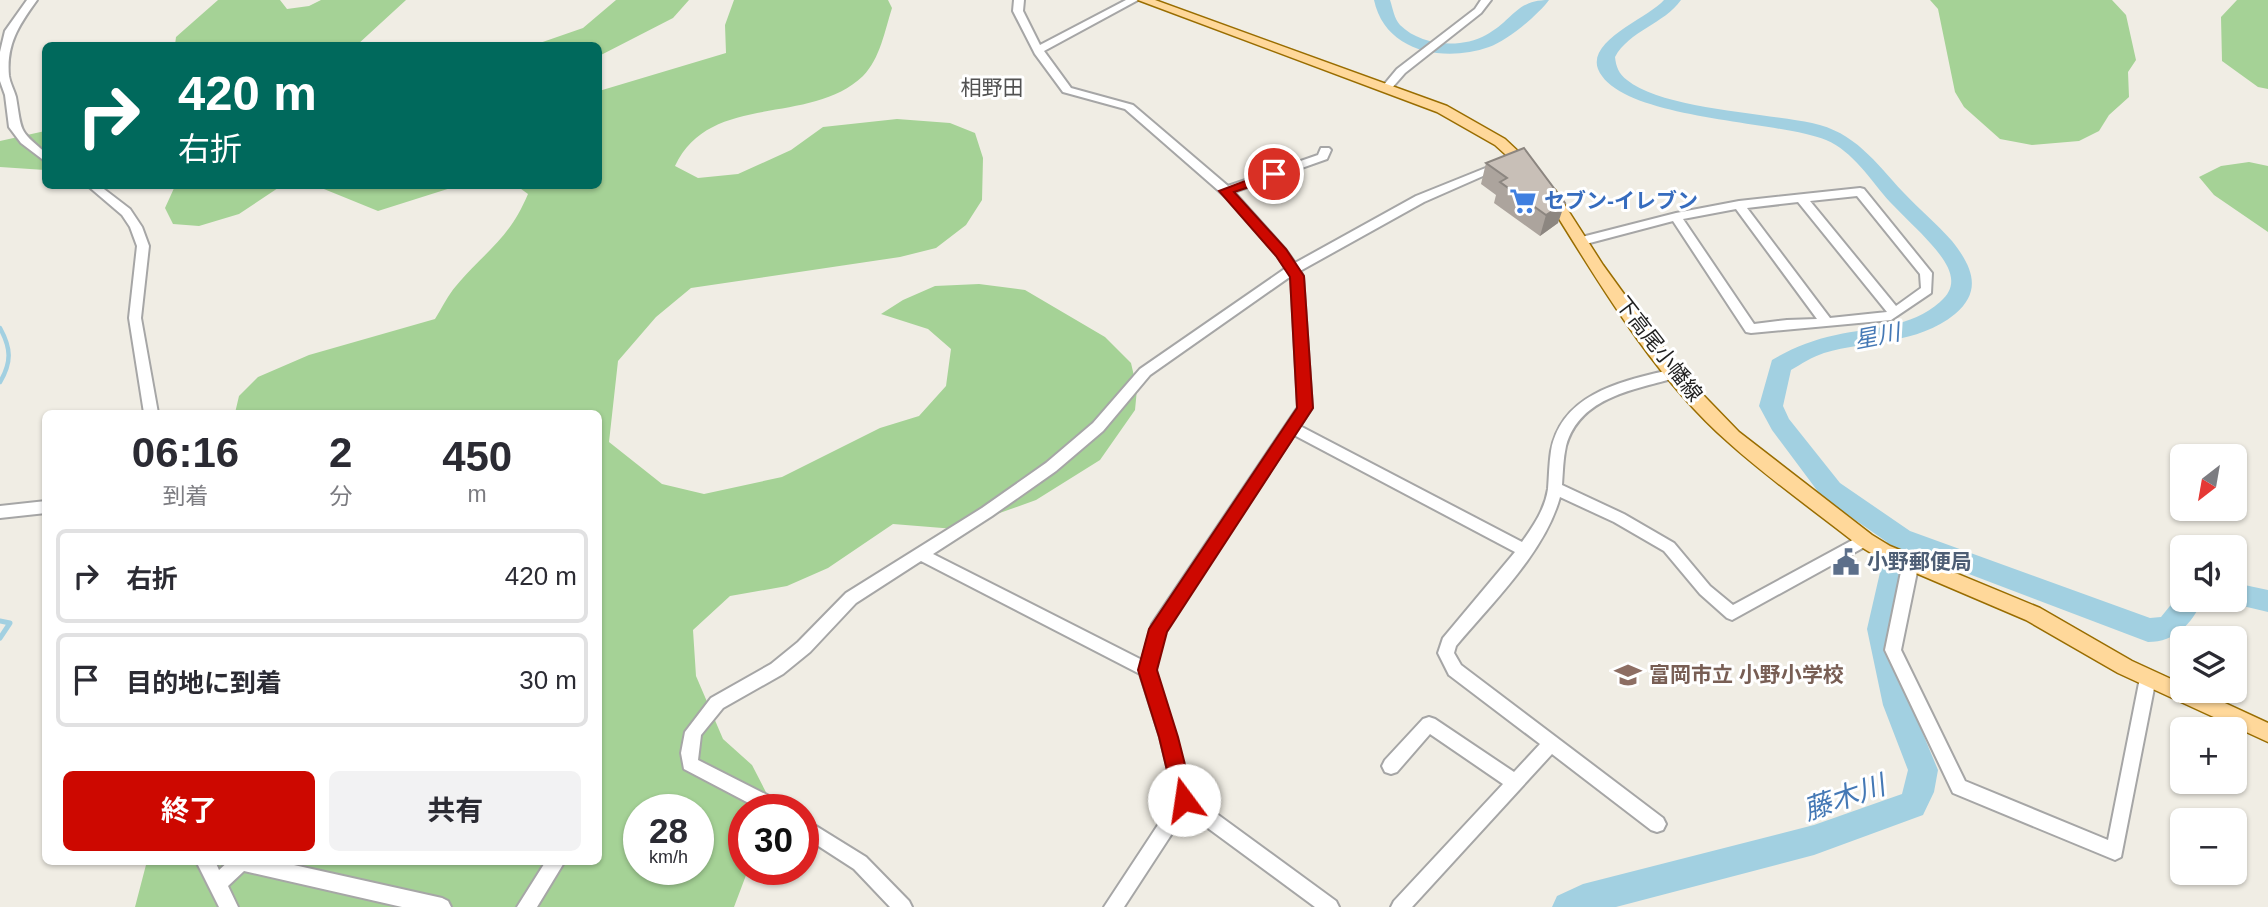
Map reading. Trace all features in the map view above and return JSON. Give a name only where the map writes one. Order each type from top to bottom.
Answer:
[{"type":"main road","name":"下高尾小幡線","points":[[1144,0],[1387,87],[1478,127],[1520,158],[1552,196],[1598,269],[1673,374],[1733,437],[1865,540],[1883,551],[2033,614],[2148,678],[2268,733]]},
{"type":"street","points":[[32,0],[10,31],[4,56],[4,78],[10,95],[14,127],[42,156]]},
{"type":"street","points":[[1019,0],[1018,10],[1038,50],[1067,90],[1129,107],[1225,191],[1297,276],[1305,408],[1294,429],[1158,629],[1147,670],[1184,800],[1330,907]]},
{"type":"street","points":[[1038,50],[1133,0]]},
{"type":"street","points":[[1387,87],[1478,10],[1486,0]]},
{"type":"street","points":[[1225,191],[1323,157],[1325,150]]},
{"type":"street","points":[[748,794],[690,764],[693,732],[717,703],[777,669],[804,647],[851,598],[1051,467],[1098,427],[1145,372],[1293,269],[1420,199],[1520,158]]},
{"type":"street","points":[[97,189],[126,212],[144,246],[135,318],[150,410]]},
{"type":"street","points":[[1582,241],[1676,217],[1739,205],[1860,191],[1926,274],[1927,290],[1895,313],[1827,323],[1787,324],[1751,329],[1676,217]]},
{"type":"street","points":[[1801,198],[1895,313]]},
{"type":"street","points":[[1739,205],[1827,323]]},
{"type":"street","points":[[1657,824],[1455,670],[1446,653],[1450,643],[1524,550],[1547,514],[1557,489],[1559,448],[1567,423],[1584,404],[1608,391],[1673,374]]},
{"type":"street","points":[[1294,429],[1524,550]]},
{"type":"street","points":[[1557,489],[1619,518],[1669,547],[1705,590],[1732,613],[1865,540]]},
{"type":"street","points":[[0,512],[42,507]]},
{"type":"street","points":[[920,554],[1147,670]]},
{"type":"street","points":[[1908,561],[1893,650],[1959,787],[2115,851],[2148,678]]},
{"type":"street","points":[[1391,766],[1429,724],[1515,782]]},
{"type":"street","points":[[1400,907],[1551,744]]},
{"type":"street","points":[[1113,907],[1184,800]]},
{"type":"street","points":[[819,836],[860,863],[903,907]]},
{"type":"street","points":[[207,865],[229,907]]},
{"type":"street","points":[[217,884],[239,865]]},
{"type":"street","points":[[255,865],[442,907]]},
{"type":"street","points":[[526,907],[553,865]]},
{"type":"green space","points":[[218,0],[280,0],[287,9],[309,6],[321,0],[406,0],[360,42],[175,42],[176,37]]},
{"type":"green space","points":[[616,0],[689,0],[673,18],[602,54],[602,42],[543,42],[583,28]]},
{"type":"green space","points":[[734,0],[888,0],[892,8],[884,35],[878,53],[863,76],[841,91],[816,101],[736,118],[712,127],[691,143],[675,166],[698,178],[738,174],[791,150],[823,127],[897,119],[950,123],[975,133],[983,158],[982,200],[966,225],[936,248],[900,257],[691,288],[656,317],[618,361],[609,442],[662,484],[704,494],[782,477],[880,428],[919,416],[946,386],[951,349],[928,329],[881,314],[903,300],[935,286],[979,284],[1025,290],[1105,337],[1131,363],[1137,389],[1135,410],[1100,460],[1036,500],[955,529],[893,524],[828,568],[787,586],[730,596],[693,630],[696,676],[723,739],[752,765],[767,794],[728,794],[728,885],[742,885],[734,907],[135,907],[146,865],[602,865],[602,410],[236,410],[239,396],[258,377],[309,355],[435,319],[453,290],[513,223],[528,194],[521,189],[602,189],[602,90],[726,53],[725,25]]},
{"type":"green space","points":[[1930,0],[2112,0],[2126,15],[2136,60],[2128,72],[2129,97],[2109,115],[2099,131],[2079,141],[2032,145],[2000,139],[1964,107],[1955,92],[1938,9]]},
{"type":"green space","points":[[2237,0],[2268,0],[2268,89],[2258,87],[2222,61],[2221,17]]},
{"type":"green space","points":[[42,132],[42,170],[0,167],[0,141]]},
{"type":"green space","points":[[2249,162],[2268,166],[2268,232],[2214,195],[2199,177],[2221,166]]},
{"type":"green space","points":[[174,189],[276,189],[239,214],[199,226],[173,224],[165,208]]},
{"type":"green space","points":[[324,189],[448,189],[378,211]]},
{"type":"building","points":[[1524,148],[1565,203],[1546,215],[1500,182],[1507,178],[1486,163]]},
{"type":"waterway","name":"星川","points":[[1382,0],[1386,16],[1394,28],[1406,38],[1437,48],[1454,49],[1470,47],[1492,39],[1541,0]]},
{"type":"waterway","name":"星川","points":[[1673,0],[1611,48],[1606,57],[1607,68],[1620,84],[1644,96],[1675,105],[1783,123],[1836,137],[1853,149],[1938,239],[1960,270],[1963,285],[1961,293],[1948,308],[1934,318],[1902,331],[1818,347],[1780,366],[1771,406],[1780,424],[1831,490],[1901,538]]},
{"type":"waterway","points":[[0,328],[9,355],[7,368],[0,382]]},
{"type":"waterway","name":"藤木川","points":[[1568,907],[1583,900],[1814,840],[1912,805],[1919,792],[1923,770],[1897,705],[1881,629],[1901,538]]},
{"type":"waterway","name":"星川","points":[[1901,538],[2114,615],[2148,630],[2159,630],[2171,625],[2181,612]]},
{"type":"waterway","name":"星川","points":[[2247,597],[2268,601]]},
{"type":"waterway","points":[[0,621],[10,623],[0,638]]},
{"type":"place","name":"セブン-イレブン","points":[[1523,201]]},
{"type":"place","name":"小野郵便局","points":[[1846,562]]},
{"type":"place","name":"富岡市立 小野小学校","points":[[1628,675]]},
{"type":"district","name":"相野田","points":[[992,88]]},
{"type":"route","points":[[1184,800],[1147,670],[1158,629],[1294,429],[1305,408],[1297,276],[1281,253],[1225,191],[1274,174]]}]
